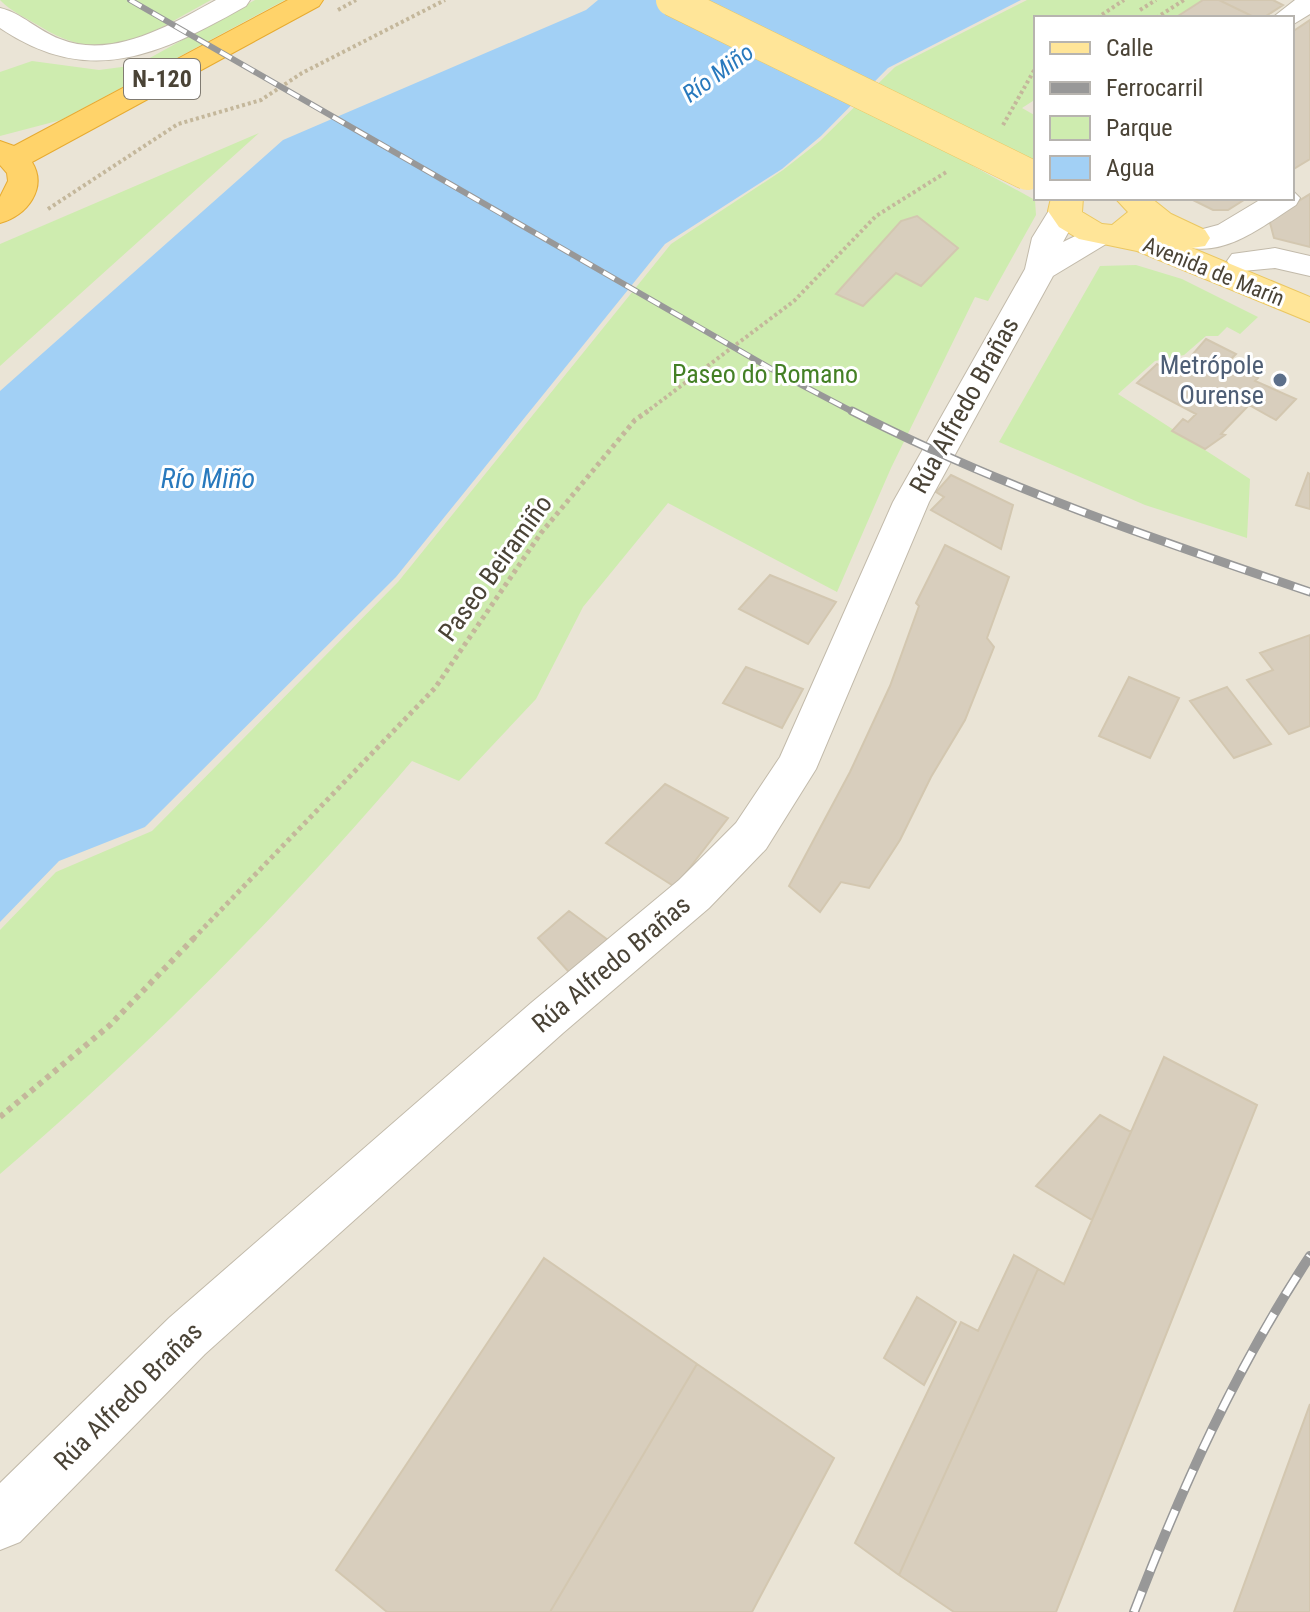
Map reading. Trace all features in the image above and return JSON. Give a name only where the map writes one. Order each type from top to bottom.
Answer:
[{"type":"highway","name":"N-120","points":[[0,213],[18,197],[24,183],[23,170],[7,155],[309,0]]},
{"type":"main road","points":[[672,0],[1033,177]]},
{"type":"main road","name":"Avenida de Marín","points":[[1065,202],[1077,226],[1149,243],[1310,310]]},
{"type":"main road","points":[[1108,234],[1135,227],[1140,221],[1136,203]]},
{"type":"main road","name":"Avenida de Marín","points":[[1136,203],[1170,227],[1243,261],[1310,285]]},
{"type":"street","points":[[0,16],[56,48],[75,52],[120,52],[160,39],[236,0]]},
{"type":"street","points":[[1289,16],[1310,2]]},
{"type":"street","points":[[8,54],[30,35]]},
{"type":"street","points":[[1199,240],[1228,233],[1282,200]]},
{"type":"street","name":"Rúa Alfredo Brañas","points":[[0,1522],[187,1336],[547,1018],[694,894],[751,836],[795,769],[911,502],[1041,269],[1048,238],[1065,202]]},
{"type":"street","points":[[1041,269],[1108,234]]},
{"type":"street","points":[[1243,261],[1275,258],[1310,266]]},
{"type":"path","points":[[37,216],[178,124],[261,100],[302,73],[445,0]]},
{"type":"path","points":[[1100,16],[1124,0]]},
{"type":"path","points":[[1140,10],[1156,0]]},
{"type":"path","points":[[1159,16],[1184,0]]},
{"type":"path","points":[[1001,128],[1034,70]]},
{"type":"path","name":"Paseo Beiramiño","points":[[0,1117],[110,1025],[435,688],[541,533],[635,420],[794,301],[876,216],[949,171]]},
{"type":"shaded area","points":[[0,0],[1310,0],[1310,1612],[0,1612]]},
{"type":"green space","points":[[0,0],[211,0],[148,34],[108,46],[65,39],[19,15]]},
{"type":"green space","points":[[255,0],[285,0],[61,120],[0,136],[0,72],[32,61],[99,70],[137,65]]},
{"type":"green space","name":"Paseo do Romano","points":[[1027,0],[1203,0],[1178,16],[1034,16],[1034,100],[1022,108],[1034,115],[1034,163],[1001,148],[973,166],[1035,200],[1036,215],[988,301],[975,297],[891,468],[837,592],[668,503],[583,607],[536,699],[459,781],[412,761],[315,870],[214,975],[109,1076],[0,1174],[0,930],[56,872],[152,831],[398,582],[671,244],[783,170],[820,141],[895,67]]},
{"type":"green space","points":[[259,133],[0,366],[0,244]]},
{"type":"green space","points":[[1136,265],[1182,279],[1258,317],[1240,334],[1227,327],[1218,336],[1206,336],[1184,355],[1155,361],[1118,394],[1250,479],[1247,538],[1145,505],[999,442],[1100,266]]},
{"type":"water","name":"Río Miño","points":[[598,0],[1021,0],[888,68],[821,136],[782,169],[665,244],[396,577],[145,827],[59,861],[0,922],[0,391],[283,140],[586,10]]},
{"type":"building","points":[[1203,0],[1219,0],[1252,16],[1178,16]]},
{"type":"building","points":[[1219,0],[1273,0],[1283,5],[1266,16],[1252,16]]},
{"type":"building","points":[[1310,20],[1310,159],[1294,169],[1294,31]]},
{"type":"building","points":[[1310,194],[1310,247],[1274,238],[1269,219]]},
{"type":"building","points":[[1193,200],[1244,200],[1228,210],[1213,210]]},
{"type":"building","points":[[917,216],[958,248],[921,286],[896,273],[863,306],[836,294],[901,221]]},
{"type":"building","points":[[1206,339],[1236,354],[1231,359],[1239,363],[1236,366],[1258,378],[1255,381],[1296,399],[1276,420],[1249,405],[1221,434],[1225,435],[1205,449],[1172,431],[1183,419],[1188,422],[1196,414],[1137,383],[1157,364],[1176,375],[1195,357],[1192,355]]},
{"type":"building","points":[[1310,474],[1310,509],[1296,505]]},
{"type":"building","points":[[951,475],[1013,505],[1001,549],[931,510],[944,497],[936,492]]},
{"type":"building","points":[[945,545],[1009,577],[987,638],[994,647],[965,720],[931,777],[900,840],[869,888],[841,882],[820,912],[789,886],[850,772],[890,686],[919,606],[916,603]]},
{"type":"building","points":[[770,575],[836,602],[808,644],[739,609]]},
{"type":"building","points":[[1310,635],[1310,726],[1289,734],[1247,680],[1273,670],[1260,653]]},
{"type":"building","points":[[746,667],[803,689],[782,728],[723,703]]},
{"type":"building","points":[[1129,677],[1179,698],[1150,758],[1099,736]]},
{"type":"building","points":[[1227,687],[1271,744],[1234,758],[1190,701]]},
{"type":"building","points":[[665,784],[728,818],[675,887],[606,843]]},
{"type":"building","points":[[569,911],[608,940],[569,972],[538,938]]},
{"type":"building","points":[[1164,1057],[1257,1105],[1056,1612],[954,1612],[899,1575],[1038,1269],[1064,1284]]},
{"type":"building","points":[[1100,1115],[1131,1132],[1092,1220],[1036,1186]]},
{"type":"building","points":[[1014,1255],[1038,1269],[899,1575],[855,1543],[961,1322],[978,1331]]},
{"type":"building","points":[[544,1258],[697,1364],[550,1612],[387,1612],[336,1570]]},
{"type":"building","points":[[917,1297],[956,1322],[924,1385],[884,1358]]},
{"type":"building","points":[[697,1364],[834,1458],[752,1612],[550,1612]]},
{"type":"building","points":[[1310,1404],[1310,1612],[1234,1612]]},
{"type":"railway","points":[[130,0],[775,371],[855,413]]},
{"type":"railway","points":[[852,411],[1020,487],[1310,592]]},
{"type":"railway","points":[[1134,1612],[1171,1519],[1212,1429],[1258,1341],[1310,1256]]},
{"type":"place","name":"Metrópole Ourense","points":[[1280,380]]}]
